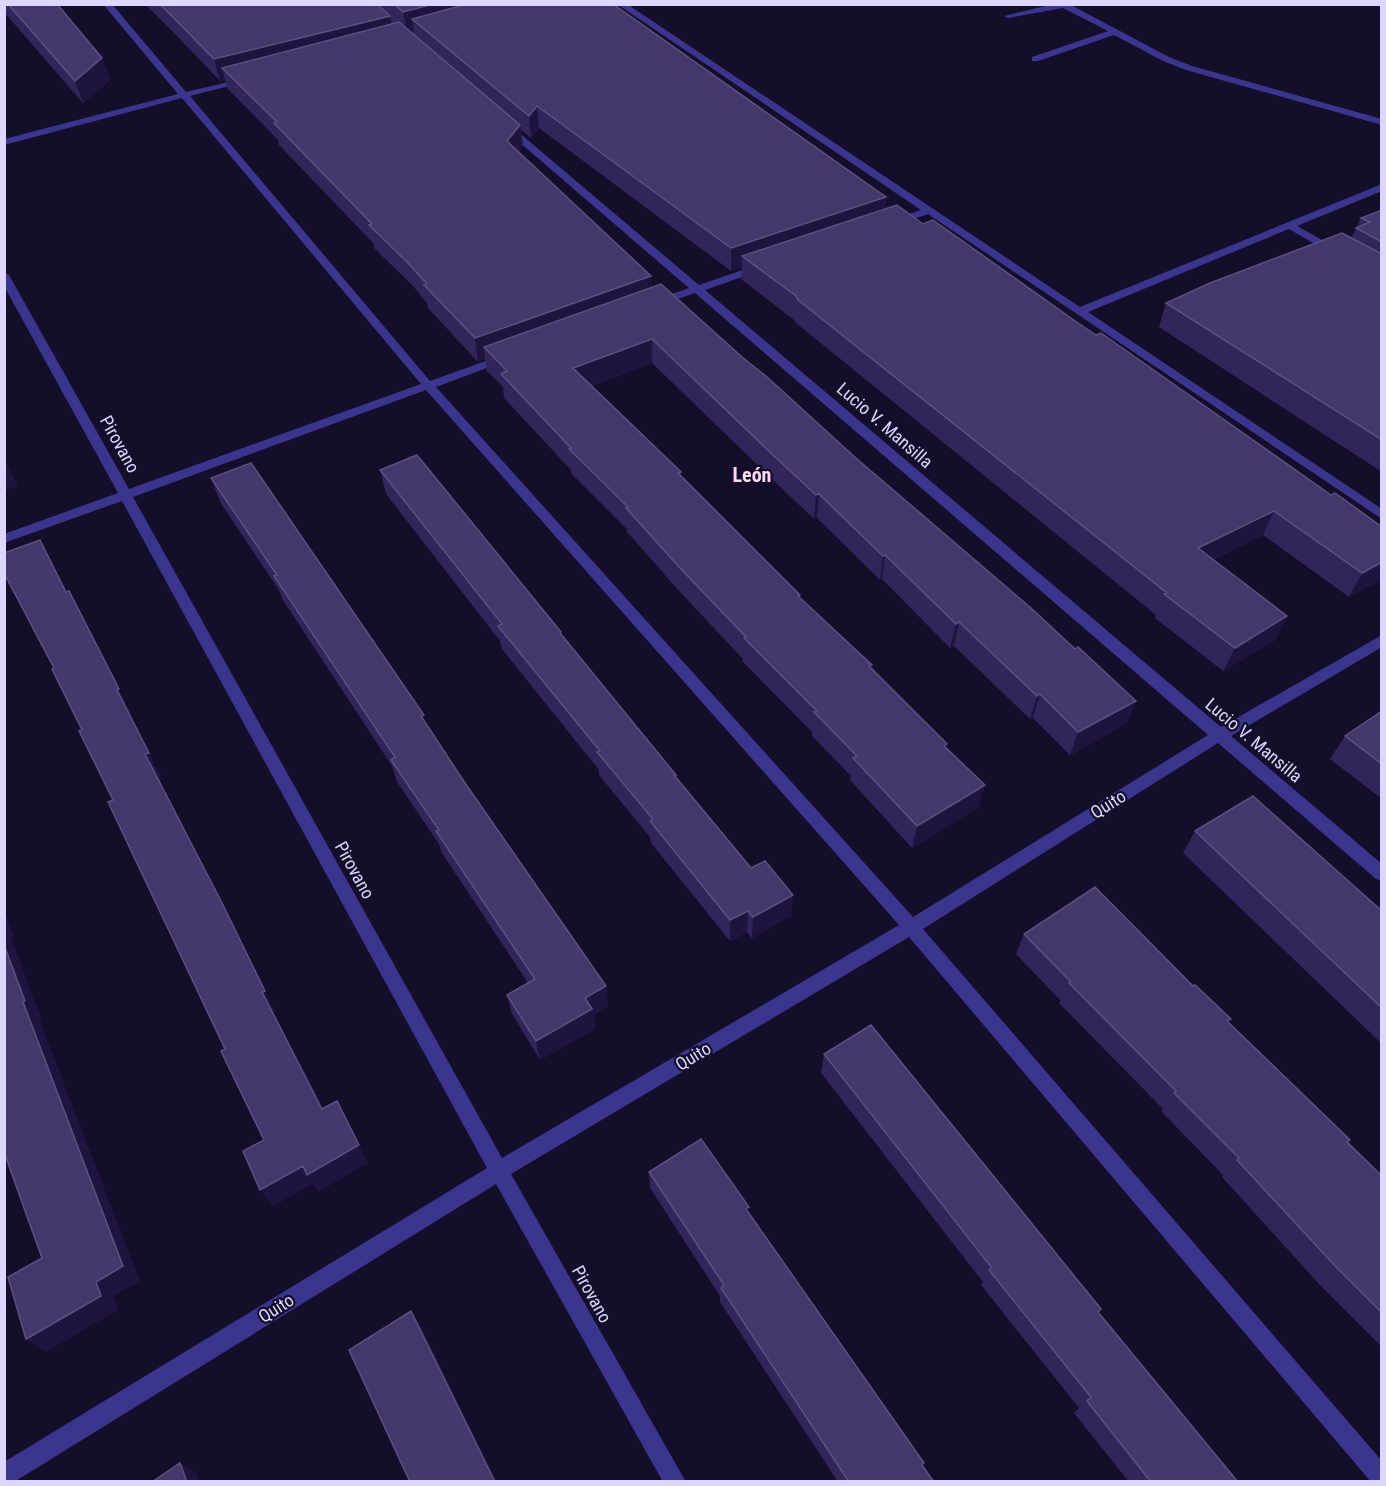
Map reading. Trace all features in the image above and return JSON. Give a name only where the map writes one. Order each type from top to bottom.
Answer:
[{"type":"street","points":[[107,4],[182,96],[428,385],[911,927],[1382,1478]]},
{"type":"street","points":[[621,4],[1382,514]]},
{"type":"street","points":[[1008,16],[1064,5],[1166,59],[1211,76],[1382,122]]},
{"type":"street","points":[[1035,59],[1114,32]]},
{"type":"street","points":[[4,142],[260,76]]},
{"type":"street","name":"Lucio V. Mansilla","points":[[501,122],[1382,874]]},
{"type":"street","points":[[1081,311],[1382,187]]},
{"type":"street","points":[[884,226],[928,211]]},
{"type":"street","points":[[1289,225],[1351,261]]},
{"type":"street","points":[[640,309],[774,263]]},
{"type":"street","name":"Pirovano","points":[[4,275],[500,1171],[675,1482]]},
{"type":"street","points":[[4,539],[517,353]]},
{"type":"street","name":"Quito","points":[[4,1474],[500,1171],[911,927],[1218,736],[1382,640]]},
{"type":"building","points":[[8,4],[57,4],[102,58],[75,81]]},
{"type":"building","points":[[160,4],[377,4],[390,16],[214,59]]},
{"type":"building","points":[[394,4],[434,4],[403,12]]},
{"type":"building","points":[[467,4],[613,4],[886,197],[731,248],[537,106],[529,116],[412,19]]},
{"type":"building","points":[[399,22],[520,125],[507,141],[651,276],[475,338],[424,285],[427,284],[407,262],[369,225],[372,224],[274,123],[277,122],[222,68]]},
{"type":"building","points":[[897,205],[923,224],[933,220],[1078,323],[1096,335],[1101,333],[1331,495],[1335,493],[1382,527],[1382,562],[1362,573],[1274,511],[1198,548],[1287,616],[1235,648],[1164,594],[1167,593],[798,300],[796,296],[742,256]]},
{"type":"building","points":[[1382,210],[1382,242],[1356,228],[1370,222],[1361,218]]},
{"type":"building","points":[[1342,233],[1382,254],[1382,440],[1166,303],[1210,283]]},
{"type":"building","points":[[661,284],[1075,649],[1078,647],[1136,701],[1078,732],[1040,694],[1037,696],[959,622],[956,624],[819,494],[816,495],[652,339],[573,368],[681,472],[678,473],[800,595],[798,596],[872,665],[869,666],[947,744],[944,746],[985,785],[917,826],[853,758],[857,756],[814,712],[817,711],[744,638],[746,637],[626,508],[628,507],[569,449],[571,448],[501,374],[507,371],[484,347]]},
{"type":"building","points":[[417,455],[751,868],[765,861],[793,895],[753,917],[748,911],[730,920],[650,821],[653,819],[597,752],[600,751],[498,626],[502,624],[380,470]]},
{"type":"building","points":[[251,463],[424,715],[421,716],[465,783],[606,986],[585,998],[592,1009],[536,1041],[507,995],[535,979],[391,760],[395,757],[211,478]]},
{"type":"building","points":[[40,540],[119,689],[117,690],[149,753],[145,754],[221,901],[265,991],[262,992],[322,1109],[337,1101],[359,1145],[307,1175],[303,1166],[260,1190],[243,1151],[264,1140],[221,1051],[225,1049],[108,802],[113,800],[79,731],[82,730],[52,669],[54,668],[4,573],[4,553]]},
{"type":"building","points":[[1382,711],[1382,764],[1345,736]]},
{"type":"building","points":[[1253,796],[1382,911],[1382,1008],[1195,831]]},
{"type":"building","points":[[1095,887],[1193,986],[1195,985],[1231,1019],[1227,1021],[1350,1140],[1347,1142],[1382,1176],[1382,1313],[1237,1160],[1239,1158],[1174,1093],[1176,1091],[1024,934]]},
{"type":"building","points":[[4,945],[25,1001],[23,1002],[123,1266],[96,1282],[101,1296],[26,1339],[8,1277],[42,1258],[4,1152]]},
{"type":"building","points":[[871,1025],[1101,1309],[1098,1312],[1238,1482],[1151,1482],[1087,1401],[1091,1397],[989,1270],[992,1268],[824,1054]]},
{"type":"building","points":[[701,1139],[749,1207],[746,1209],[924,1463],[922,1465],[934,1482],[849,1482],[721,1288],[724,1285],[649,1172]]},
{"type":"building","points":[[411,1311],[495,1482],[410,1482],[349,1350]]},
{"type":"building","points":[[180,1463],[187,1482],[152,1482]]},
{"type":"district","name":"León","points":[[752,475]]}]
